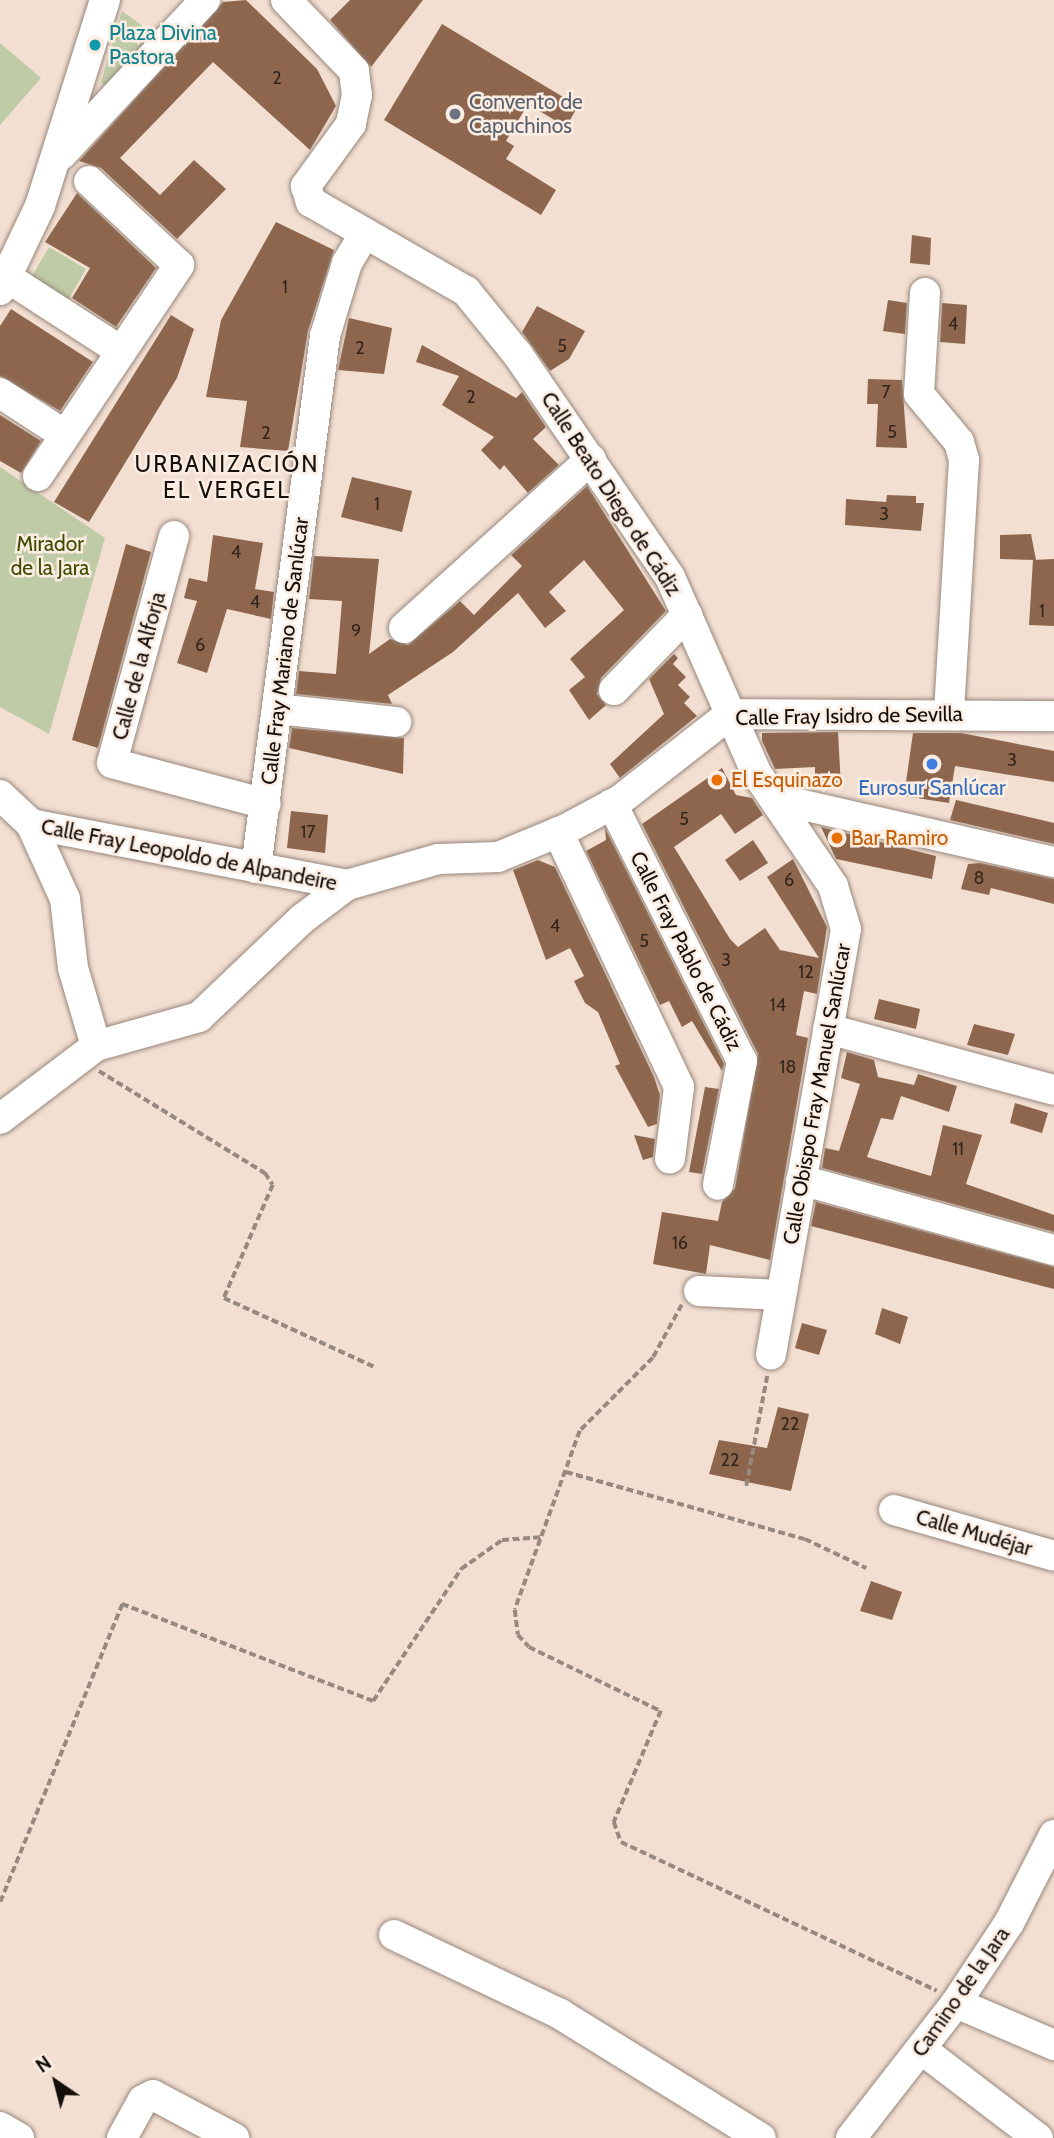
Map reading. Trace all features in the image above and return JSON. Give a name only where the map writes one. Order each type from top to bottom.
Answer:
[{"type":"street","points":[[106,0],[51,166],[4,284],[121,351]]},
{"type":"street","points":[[51,166],[111,98],[205,0]]},
{"type":"street","name":"Calle Beato Diego de Cádiz","points":[[286,0],[354,71],[358,95],[351,124],[306,186],[311,202],[466,291],[518,355],[670,577],[730,715]]},
{"type":"street","points":[[84,68],[94,89],[111,98]]},
{"type":"street","points":[[38,476],[179,265],[89,181]]},
{"type":"street","name":"Calle Fray Mariano de Sanlúcar","points":[[256,868],[325,336],[347,263],[365,233]]},
{"type":"street","points":[[925,293],[919,394],[959,442],[964,460],[949,714]]},
{"type":"street","points":[[0,393],[65,435]]},
{"type":"street","points":[[404,628],[591,458]]},
{"type":"street","name":"Calle de la Alforja","points":[[174,536],[112,763],[266,804]]},
{"type":"street","points":[[614,690],[687,615]]},
{"type":"street","points":[[277,709],[396,722]]},
{"type":"street","name":"Calle Fray Isidro de Sevilla","points":[[90,1050],[199,1017],[302,919],[348,886],[438,859],[498,858],[558,832],[611,804],[730,715],[1054,716]]},
{"type":"street","name":"Calle Obispo Fray Manuel Sanlúcar","points":[[730,715],[778,805],[833,886],[846,929],[771,1354]]},
{"type":"street","points":[[0,794],[31,824],[65,899],[73,968],[90,1050],[0,1119]]},
{"type":"street","points":[[778,805],[785,801],[1054,862]]},
{"type":"street","name":"Calle Fray Pablo de Cádiz","points":[[611,804],[742,1061],[718,1185]]},
{"type":"street","name":"Calle Fray Leopoldo de Alpandeire","points":[[31,824],[348,886]]},
{"type":"street","points":[[558,832],[679,1087],[670,1158]]},
{"type":"street","points":[[828,1029],[1054,1090]]},
{"type":"street","points":[[801,1181],[1054,1250]]},
{"type":"street","points":[[699,1291],[781,1295]]},
{"type":"street","name":"Calle Mudéjar","points":[[894,1510],[1054,1556]]},
{"type":"street","name":"Camino de la Jara","points":[[852,2138],[956,2003],[1009,1923],[1054,1835]]},
{"type":"street","points":[[394,1935],[560,2014],[761,2138]]},
{"type":"street","points":[[956,2003],[1054,2045]]},
{"type":"street","points":[[921,2049],[1038,2137]]},
{"type":"street","points":[[122,2138],[143,2100],[153,2095],[234,2138]]},
{"type":"street","points":[[0,2127],[19,2138]]},
{"type":"path","points":[[90,1050],[107,1079],[265,1173],[273,1185],[224,1298],[375,1367]]},
{"type":"path","points":[[699,1291],[675,1312],[653,1358],[587,1419],[515,1610],[518,1635],[529,1647],[655,1704],[663,1716],[614,1822],[621,1842],[956,2003]]},
{"type":"path","points":[[746,1486],[771,1354]]},
{"type":"path","points":[[565,1472],[805,1539],[866,1568]]},
{"type":"path","points":[[0,1902],[122,1604],[373,1700],[461,1569],[502,1540],[541,1537]]},
{"type":"green space","points":[[122,11],[158,37],[107,88],[101,82]]},
{"type":"green space","points":[[0,43],[41,78],[0,125]]},
{"type":"green space","points":[[49,247],[86,269],[66,304],[28,283]]},
{"type":"green space","name":"Mirador de la Jara","points":[[0,467],[105,538],[49,734],[0,707]]},
{"type":"building","points":[[246,0],[317,69],[336,106],[310,150],[213,62],[120,158],[160,195],[194,160],[226,189],[177,239],[101,168],[79,161],[223,2]]},
{"type":"building","points":[[350,0],[423,0],[371,67],[330,20]]},
{"type":"building","name":"Convento de Capuchinos","points":[[442,24],[578,106],[566,127],[528,104],[506,141],[514,146],[506,159],[556,190],[541,215],[384,120]]},
{"type":"building","points":[[77,193],[156,268],[116,327],[72,298],[90,268],[45,242]]},
{"type":"building","points":[[276,222],[334,250],[308,331],[288,451],[240,447],[247,401],[206,397],[221,320]]},
{"type":"building","points":[[912,235],[931,238],[930,265],[910,263]]},
{"type":"building","points":[[888,300],[907,303],[905,334],[883,331]]},
{"type":"building","points":[[942,303],[967,305],[965,344],[940,342]]},
{"type":"building","points":[[537,306],[585,331],[569,359],[550,371],[522,332]]},
{"type":"building","points":[[11,309],[93,362],[60,411],[0,376],[0,326]]},
{"type":"building","points":[[171,315],[194,329],[177,378],[89,522],[54,502]]},
{"type":"building","points":[[349,318],[392,328],[384,374],[338,370]]},
{"type":"building","points":[[422,345],[516,398],[522,392],[546,427],[533,439],[559,465],[528,493],[504,465],[500,470],[481,450],[494,437],[442,405],[459,376],[416,362]]},
{"type":"building","points":[[868,379],[902,380],[907,448],[876,447],[878,404],[867,404]]},
{"type":"building","points":[[0,415],[41,441],[21,473],[0,461]]},
{"type":"building","points":[[352,477],[412,491],[402,532],[341,517]]},
{"type":"building","points":[[587,486],[666,611],[601,678],[597,694],[606,705],[589,720],[569,690],[585,677],[570,659],[624,610],[584,560],[549,592],[566,611],[545,628],[518,593],[453,652],[388,695],[392,704],[296,694],[299,671],[336,674],[342,601],[309,599],[314,556],[379,559],[369,654],[390,639],[408,645],[460,601],[474,615],[522,566],[511,555]]},
{"type":"building","points":[[887,495],[916,496],[916,503],[924,503],[921,531],[845,525],[846,499],[886,502]]},
{"type":"building","points":[[1031,534],[1036,560],[1000,559],[1000,535]]},
{"type":"building","points":[[213,535],[263,543],[255,589],[274,592],[271,619],[227,609],[207,673],[177,663],[197,601],[184,598],[189,578],[207,582]]},
{"type":"building","points":[[126,544],[151,552],[98,748],[72,740]]},
{"type":"building","points":[[1054,559],[1054,626],[1029,625],[1033,560]]},
{"type":"building","points":[[674,654],[678,658],[673,664],[686,677],[678,685],[690,697],[684,703],[697,716],[620,778],[610,764],[664,714],[649,679]]},
{"type":"building","points":[[292,728],[404,738],[403,774],[289,748]]},
{"type":"building","points":[[838,732],[841,787],[815,789],[815,767],[775,769],[762,741],[762,733]]},
{"type":"building","points":[[913,733],[961,733],[1054,751],[1054,782],[955,766],[949,803],[904,796]]},
{"type":"building","points":[[722,768],[736,795],[752,798],[763,815],[735,834],[721,814],[674,847],[730,939],[738,947],[765,928],[780,950],[819,958],[767,877],[793,859],[827,927],[817,994],[804,991],[796,1035],[808,1038],[770,1260],[710,1245],[706,1274],[653,1264],[662,1212],[718,1221],[722,1202],[735,1188],[758,1054],[642,824]]},
{"type":"building","points":[[956,800],[1054,823],[1054,844],[950,820]]},
{"type":"building","points":[[291,811],[328,815],[325,853],[287,848]]},
{"type":"building","points":[[821,827],[936,856],[932,879],[836,859]]},
{"type":"building","points":[[605,828],[724,1064],[722,1071],[692,1021],[682,1027],[669,1001],[660,1005],[586,851],[606,840]]},
{"type":"building","points":[[753,840],[768,863],[740,881],[725,860]]},
{"type":"building","points":[[538,860],[555,867],[654,1077],[660,1095],[657,1124],[648,1127],[615,1066],[620,1064],[598,1012],[585,1003],[574,981],[584,976],[570,948],[546,960],[513,870]]},
{"type":"building","points":[[980,863],[1054,879],[1054,904],[991,888],[989,895],[961,889],[968,864]]},
{"type":"building","points":[[879,999],[920,1009],[916,1029],[874,1019]]},
{"type":"building","points":[[974,1024],[1015,1034],[1008,1055],[967,1045]]},
{"type":"building","points":[[847,1052],[874,1060],[878,1077],[914,1085],[918,1074],[957,1086],[949,1112],[901,1096],[893,1120],[881,1118],[867,1157],[931,1176],[943,1125],[982,1135],[966,1184],[1054,1215],[1054,1232],[822,1168],[825,1148],[839,1151],[860,1084],[841,1078]]},
{"type":"building","points":[[705,1087],[719,1089],[702,1174],[689,1172]]},
{"type":"building","points":[[1015,1103],[1048,1113],[1042,1133],[1010,1123]]},
{"type":"building","points":[[634,1135],[655,1139],[653,1157],[643,1160]]},
{"type":"building","points":[[816,1202],[1054,1267],[1054,1289],[811,1226]]},
{"type":"building","points":[[882,1308],[908,1317],[900,1344],[875,1334]]},
{"type":"building","points":[[802,1323],[827,1330],[819,1355],[795,1348]]},
{"type":"building","points":[[778,1407],[809,1414],[791,1491],[709,1474],[719,1440],[767,1448]]},
{"type":"building","points":[[871,1581],[902,1592],[892,1620],[860,1611]]},
{"type":"place","name":"Plaza Divina Pastora","points":[[95,45]]},
{"type":"place","name":"Convento de Capuchinos","points":[[455,114]]},
{"type":"place","name":"Eurosur Sanlúcar","points":[[932,764]]},
{"type":"place","name":"El Esquinazo","points":[[717,780]]},
{"type":"place","name":"Bar Ramiro","points":[[837,838]]},
{"type":"district","name":"URBANIZACIÓN EL VERGEL","points":[[227,477]]}]
